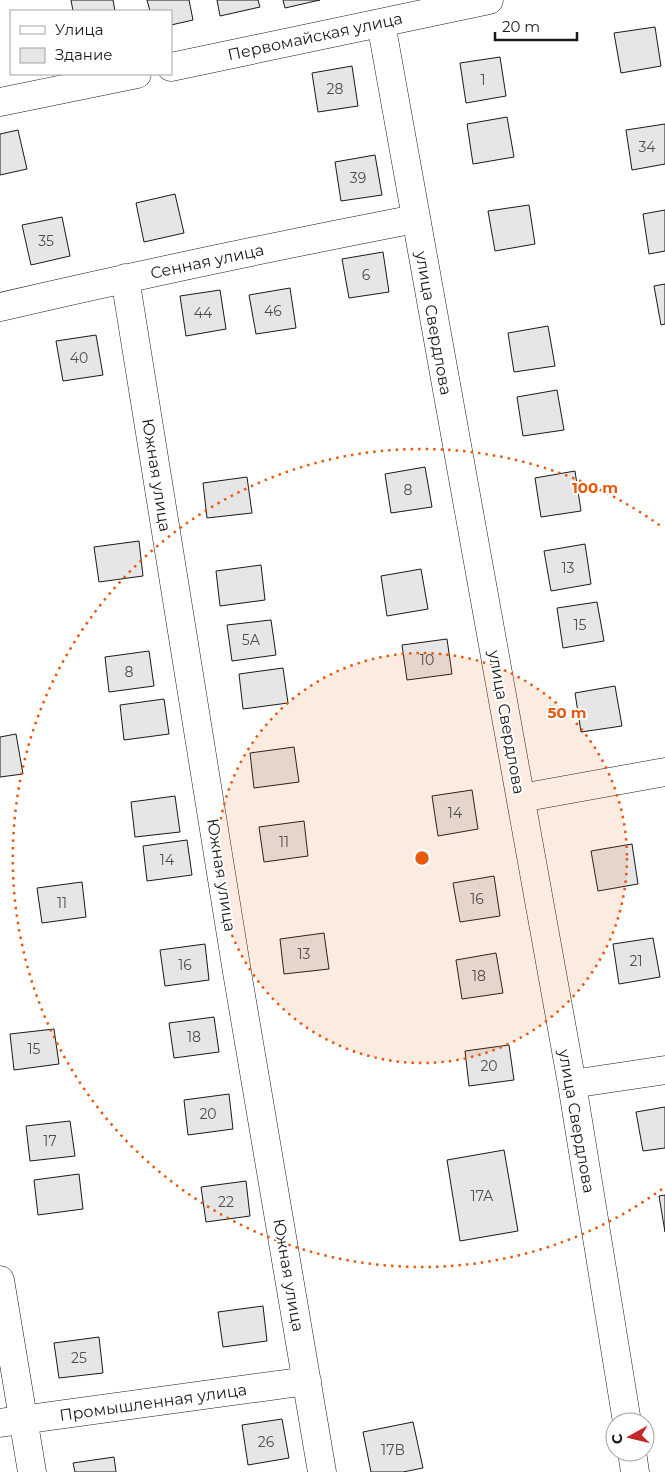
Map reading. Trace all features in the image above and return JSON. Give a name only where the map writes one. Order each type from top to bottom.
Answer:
[{"type":"street","name":"Первомайская улица","points":[[172,66],[489,0]]},
{"type":"street","name":"улица Свердлова","points":[[381,23],[572,1084],[625,1412]]},
{"type":"street","points":[[0,102],[132,75]]},
{"type":"street","name":"Сенная улица","points":[[0,307],[261,249],[416,219]]},
{"type":"street","name":"Южная улица","points":[[125,278],[237,972],[322,1472]]},
{"type":"street","points":[[521,798],[665,772]]},
{"type":"street","points":[[572,1084],[665,1070]]},
{"type":"street","points":[[0,1280],[11,1421],[32,1472]]},
{"type":"street","name":"Промышленная улица","points":[[11,1421],[307,1381]]},
{"type":"building","points":[[71,0],[113,0],[115,10],[73,10]]},
{"type":"building","points":[[147,0],[189,0],[193,20],[172,25],[172,10],[150,10]]},
{"type":"building","points":[[217,0],[258,0],[260,7],[220,16]]},
{"type":"building","points":[[283,0],[320,0],[285,8]]},
{"type":"building","points":[[655,27],[661,66],[621,73],[614,33]]},
{"type":"building","points":[[500,57],[506,96],[466,103],[460,63]]},
{"type":"building","points":[[352,66],[358,106],[318,112],[312,73]]},
{"type":"building","points":[[507,117],[514,157],[473,164],[467,124]]},
{"type":"building","points":[[665,124],[665,164],[632,170],[626,130]]},
{"type":"building","points":[[18,130],[27,169],[0,175],[0,134]]},
{"type":"building","points":[[375,155],[382,195],[341,201],[335,162]]},
{"type":"building","points":[[175,194],[184,233],[144,242],[136,203]]},
{"type":"building","points":[[529,205],[535,244],[495,251],[488,211]]},
{"type":"building","points":[[665,210],[665,251],[649,254],[643,214]]},
{"type":"building","points":[[62,217],[70,256],[31,265],[22,225]]},
{"type":"building","points":[[383,252],[389,292],[349,298],[342,259]]},
{"type":"building","points":[[665,284],[665,324],[661,325],[654,286]]},
{"type":"building","points":[[290,288],[296,328],[256,334],[249,295]]},
{"type":"building","points":[[220,290],[226,329],[186,336],[180,296]]},
{"type":"building","points":[[548,326],[555,366],[514,372],[508,333]]},
{"type":"building","points":[[96,335],[103,375],[63,381],[56,341]]},
{"type":"building","points":[[557,390],[564,430],[523,436],[517,397]]},
{"type":"building","points":[[425,467],[432,507],[391,513],[385,474]]},
{"type":"building","points":[[575,471],[581,511],[541,517],[535,478]]},
{"type":"building","points":[[247,477],[252,513],[207,518],[203,483]]},
{"type":"building","points":[[139,541],[143,576],[99,582],[94,547]]},
{"type":"building","points":[[585,544],[591,584],[551,591],[544,551]]},
{"type":"building","points":[[261,565],[265,600],[220,606],[216,571]]},
{"type":"building","points":[[421,569],[428,609],[387,616],[381,576]]},
{"type":"building","points":[[597,602],[604,641],[563,648],[557,608]]},
{"type":"building","points":[[271,620],[276,655],[232,661],[227,625]]},
{"type":"building","points":[[447,639],[452,674],[407,680],[402,645]]},
{"type":"building","points":[[149,651],[154,686],[109,692],[105,657]]},
{"type":"building","points":[[283,668],[288,703],[243,709],[239,674]]},
{"type":"building","points":[[615,686],[622,726],[581,732],[575,693]]},
{"type":"building","points":[[164,699],[169,734],[124,740],[120,705]]},
{"type":"building","points":[[16,734],[23,774],[0,777],[0,737]]},
{"type":"building","points":[[294,747],[299,782],[254,788],[250,753]]},
{"type":"building","points":[[472,790],[478,829],[438,836],[432,796]]},
{"type":"building","points":[[175,796],[180,832],[135,837],[131,802]]},
{"type":"building","points":[[304,821],[308,856],[264,862],[259,827]]},
{"type":"building","points":[[187,840],[192,875],[147,881],[143,846]]},
{"type":"building","points":[[632,844],[638,884],[598,891],[591,851]]},
{"type":"building","points":[[494,876],[500,916],[460,922],[453,883]]},
{"type":"building","points":[[82,882],[86,917],[42,923],[37,888]]},
{"type":"building","points":[[324,933],[329,969],[284,974],[280,939]]},
{"type":"building","points":[[653,938],[660,977],[619,984],[613,944]]},
{"type":"building","points":[[205,944],[209,980],[165,986],[160,950]]},
{"type":"building","points":[[496,953],[503,993],[462,999],[456,960]]},
{"type":"building","points":[[214,1017],[219,1052],[174,1058],[169,1023]]},
{"type":"building","points":[[54,1029],[59,1064],[14,1070],[10,1034]]},
{"type":"building","points":[[509,1045],[514,1080],[469,1086],[465,1051]]},
{"type":"building","points":[[229,1094],[233,1129],[188,1135],[184,1100]]},
{"type":"building","points":[[665,1107],[665,1148],[643,1151],[636,1112]]},
{"type":"building","points":[[70,1121],[75,1156],[30,1161],[26,1126]]},
{"type":"building","points":[[504,1150],[518,1231],[460,1241],[447,1160]]},
{"type":"building","points":[[79,1174],[83,1209],[38,1215],[34,1180]]},
{"type":"building","points":[[246,1181],[250,1216],[206,1222],[201,1187]]},
{"type":"building","points":[[665,1195],[665,1232],[659,1196]]},
{"type":"building","points":[[263,1306],[267,1341],[223,1347],[218,1312]]},
{"type":"building","points":[[99,1337],[103,1373],[59,1378],[54,1343]]},
{"type":"building","points":[[282,1419],[289,1458],[248,1465],[242,1425]]},
{"type":"building","points":[[413,1422],[423,1468],[403,1472],[371,1472],[363,1432]]},
{"type":"building","points":[[114,1457],[116,1472],[75,1472],[73,1463]]}]
